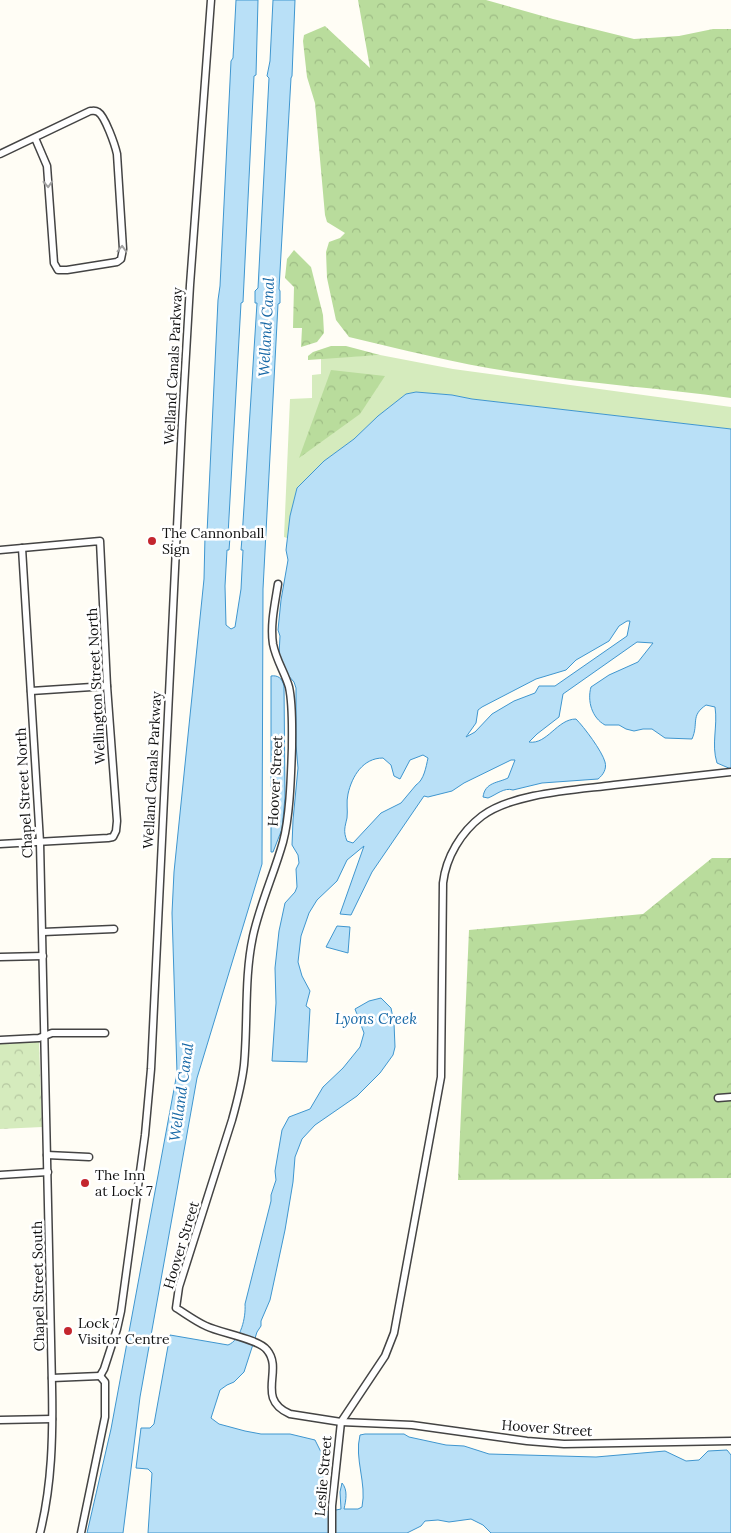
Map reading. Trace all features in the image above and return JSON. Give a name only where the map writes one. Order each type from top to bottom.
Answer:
[{"type":"street","name":"Welland Canals Parkway","points":[[98,1376],[104,1370],[114,1341],[121,1311],[145,1135],[150,1078],[183,404],[211,0]]},
{"type":"street","points":[[0,154],[87,112],[95,111],[100,114],[114,142],[117,154],[123,249],[121,259],[117,262],[58,270],[54,264],[47,166],[34,138]]},
{"type":"street","name":"Wellington Street North","points":[[22,548],[100,540],[116,831],[113,837],[108,838],[40,842]]},
{"type":"street","points":[[0,550],[22,548]]},
{"type":"street","name":"Chapel Street North","points":[[22,548],[40,842],[46,1037]]},
{"type":"street","name":"Hoover Street","points":[[278,584],[273,620],[273,643],[289,687],[292,748],[286,826],[283,843],[265,892],[253,936],[248,980],[244,1065],[239,1093],[179,1287],[176,1308],[206,1326],[265,1347],[271,1357],[271,1394],[278,1407],[290,1414],[341,1422],[412,1424],[527,1441],[564,1444],[731,1440]]},
{"type":"street","points":[[31,691],[107,686]]},
{"type":"street","points":[[341,1422],[385,1356],[394,1333],[400,1306],[441,1077],[444,883],[445,871],[456,843],[481,816],[502,805],[517,800],[571,790],[731,772]]},
{"type":"street","points":[[0,844],[40,842]]},
{"type":"street","points":[[43,932],[114,930]]},
{"type":"street","points":[[0,957],[43,956]]},
{"type":"street","points":[[0,1040],[46,1037],[52,1033],[105,1033]]},
{"type":"street","name":"Chapel Street South","points":[[40,1533],[48,1496],[52,1441],[46,1037]]},
{"type":"street","points":[[718,1098],[731,1097]]},
{"type":"street","points":[[47,1154],[89,1157]]},
{"type":"street","points":[[0,1174],[48,1172]]},
{"type":"street","points":[[52,1378],[98,1376],[105,1382],[104,1417],[81,1533]]},
{"type":"street","points":[[0,1420],[52,1419]]},
{"type":"street","name":"Leslie Street","points":[[332,1533],[332,1506],[341,1422]]},
{"type":"green space","points":[[358,0],[486,0],[634,39],[679,36],[713,29],[731,29],[731,398],[498,370],[349,337],[336,320],[327,278],[326,252],[329,242],[340,238],[345,233],[327,222],[325,215],[315,103],[307,77],[303,41],[304,35],[325,26],[370,68]]},
{"type":"green space","points":[[294,250],[311,267],[323,315],[324,333],[317,342],[301,347],[302,328],[293,328],[294,287],[285,278],[287,259]]},
{"type":"green space","points":[[331,346],[346,346],[380,355],[308,360],[308,356],[313,352]]},
{"type":"green space","points":[[380,355],[453,369],[731,407],[731,429],[472,399],[452,395],[416,392],[406,394],[378,416],[354,439],[324,461],[297,488],[287,538],[284,537],[290,399],[312,398],[312,375],[321,374],[321,358]]},
{"type":"green space","points":[[331,370],[385,376],[360,414],[299,458]]},
{"type":"green space","points":[[712,858],[731,858],[731,1178],[458,1180],[469,930],[643,914]]},
{"type":"green space","points":[[39,1042],[42,1127],[0,1129],[0,1043]]},
{"type":"water","name":"Welland Canal","points":[[236,0],[258,0],[256,75],[254,76],[243,302],[241,303],[228,535],[230,537],[229,550],[227,550],[225,586],[226,625],[231,629],[235,627],[241,589],[243,550],[241,550],[257,303],[255,303],[255,291],[258,288],[269,78],[267,76],[270,61],[273,0],[295,0],[263,589],[262,864],[197,1078],[140,1397],[123,1533],[87,1533],[111,1429],[177,1073],[172,913],[174,872],[204,579],[231,61],[233,58]]},
{"type":"water","points":[[416,392],[452,395],[472,399],[731,429],[731,769],[717,763],[715,756],[715,707],[706,705],[698,713],[692,739],[665,738],[652,729],[634,731],[619,725],[605,725],[594,714],[590,703],[591,687],[609,675],[638,662],[653,643],[637,642],[563,694],[559,717],[529,742],[541,740],[563,723],[576,719],[592,739],[605,762],[604,772],[598,779],[542,783],[513,790],[503,790],[488,798],[483,797],[486,788],[508,778],[515,760],[511,760],[464,783],[452,791],[428,797],[424,796],[372,872],[351,915],[340,914],[364,846],[347,860],[337,881],[317,900],[309,913],[301,936],[298,962],[302,976],[310,991],[306,1006],[310,1009],[307,1062],[272,1061],[276,1003],[275,968],[279,931],[285,903],[297,887],[296,869],[299,863],[298,855],[292,845],[298,768],[296,688],[294,682],[286,673],[279,655],[280,636],[278,630],[288,560],[286,550],[290,516],[297,488],[324,461],[354,439],[378,416],[406,394]],"holes":[[[630,621],[627,636],[555,686],[539,686],[535,693],[514,701],[492,714],[475,732],[466,737],[476,723],[478,710],[482,707],[536,679],[566,670],[576,660],[609,641],[619,626]],[[423,755],[428,758],[423,777],[419,783],[401,803],[381,813],[353,843],[347,841],[345,832],[347,797],[352,781],[360,769],[370,761],[383,758],[391,765],[394,776],[400,779],[410,760]]]},
{"type":"water","points":[[271,676],[279,678],[284,686],[285,797],[282,829],[273,852],[271,852]]},
{"type":"water","points":[[337,926],[350,927],[348,953],[326,947]]},
{"type":"water","name":"Lyons Creek","points":[[381,998],[391,1008],[394,1023],[395,1047],[393,1055],[380,1073],[357,1096],[315,1125],[302,1139],[295,1157],[285,1230],[270,1300],[244,1372],[234,1382],[220,1390],[211,1418],[219,1424],[245,1431],[261,1434],[290,1434],[315,1440],[325,1460],[320,1507],[326,1512],[341,1509],[340,1492],[342,1483],[346,1492],[344,1509],[358,1509],[362,1507],[363,1489],[358,1453],[360,1435],[365,1434],[404,1434],[409,1437],[446,1445],[464,1446],[489,1454],[596,1457],[665,1451],[686,1461],[699,1460],[708,1451],[727,1450],[731,1455],[731,1533],[491,1533],[483,1525],[471,1519],[449,1522],[438,1520],[425,1521],[421,1526],[407,1533],[148,1533],[152,1473],[148,1469],[136,1468],[141,1428],[150,1428],[154,1424],[170,1335],[228,1345],[236,1338],[245,1315],[245,1304],[276,1180],[275,1171],[282,1130],[289,1117],[310,1109],[323,1087],[343,1068],[360,1047],[364,1033],[355,1009],[369,1001]]},
{"type":"place","name":"The Cannonball Sign","points":[[152,541]]},
{"type":"place","name":"The Inn at Lock 7","points":[[85,1183]]},
{"type":"place","name":"Lock 7 Visitor Centre","points":[[68,1331]]}]
